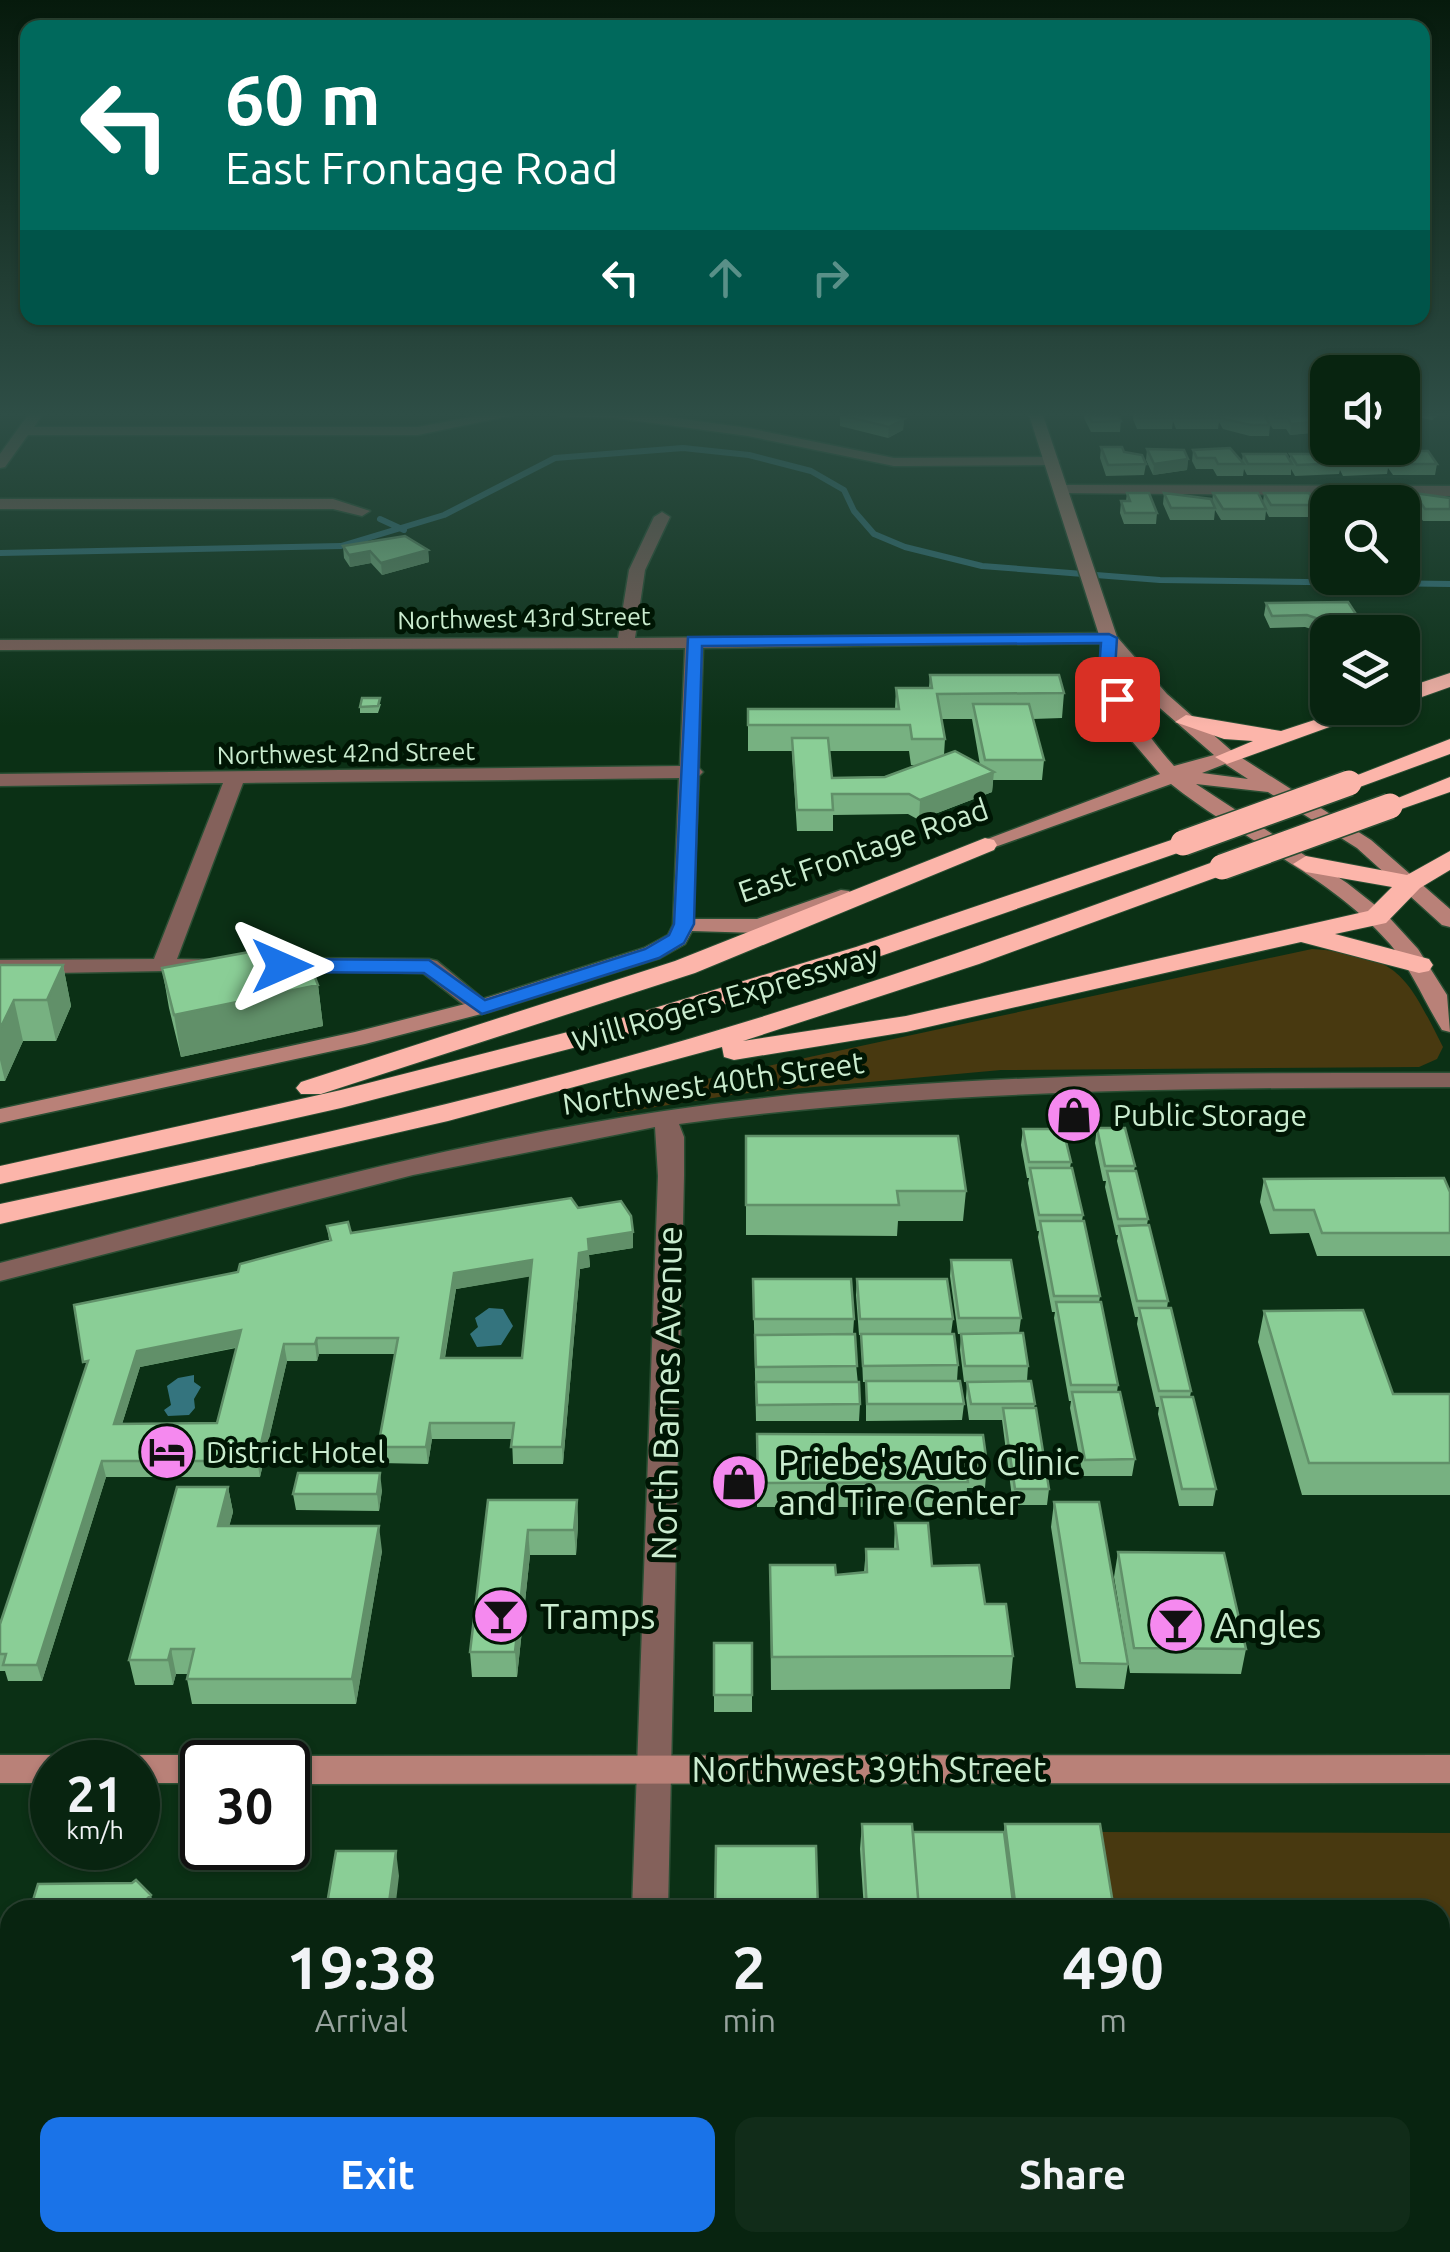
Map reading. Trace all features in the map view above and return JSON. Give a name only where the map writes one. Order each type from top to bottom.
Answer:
[{"type":"highway","points":[[1420,690],[1450,680]]},
{"type":"highway","points":[[1186,722],[1247,735],[1294,734]]},
{"type":"highway","points":[[1227,757],[1321,725]]},
{"type":"highway","name":"Will Rogers Expressway","points":[[0,1175],[331,1102],[564,1042],[881,948],[1450,746]]},
{"type":"highway","name":"Will Rogers Expressway","points":[[0,1214],[348,1138],[603,1072],[927,975],[1450,784]]},
{"type":"highway","points":[[104,1153],[594,999],[770,935],[985,844]]},
{"type":"highway","points":[[603,1072],[906,1024],[1377,918],[1411,883],[1450,859]]},
{"type":"highway","points":[[1306,864],[1411,883]]},
{"type":"highway","points":[[1290,937],[1358,945],[1419,965]]},
{"type":"main road","points":[[1069,517],[1109,638],[1107,669],[1117,699],[1148,751],[1173,776],[1306,864],[1377,918],[1419,965],[1450,1025]]},
{"type":"main road","points":[[1109,638],[1186,722],[1227,757],[1364,844],[1450,920]]},
{"type":"main road","points":[[1126,791],[1148,751]]},
{"type":"main road","name":"East Frontage Road","points":[[684,924],[759,926],[1227,757]]},
{"type":"main road","points":[[1173,776],[1274,789]]},
{"type":"main road","points":[[0,1116],[213,1073],[482,1008],[652,953],[677,939],[684,924]]},
{"type":"main road","name":"Northwest 39th Street","points":[[310,1770],[1450,1769]]},
{"type":"main road","points":[[0,1770],[30,1770]]},
{"type":"street","points":[[626,642],[637,570],[661,517]]},
{"type":"street","name":"Northwest 43rd Street","points":[[0,645],[316,647],[1109,638]]},
{"type":"street","points":[[684,924],[693,772],[694,641]]},
{"type":"street","name":"Northwest 42nd Street","points":[[0,780],[693,772]]},
{"type":"street","points":[[163,965],[234,780]]},
{"type":"street","points":[[0,967],[429,966],[482,1008]]},
{"type":"street","name":"Northwest 40th Street","points":[[0,1272],[461,1158],[664,1118],[999,1084],[1450,1080]]},
{"type":"street","name":"North Barnes Avenue","points":[[650,1900],[671,1193],[671,1137],[664,1118]]},
{"type":"shaded area","points":[[1312,949],[1364,957],[1396,973],[1419,1002],[1443,1047],[1437,1059],[1419,1067],[1001,1070],[738,1094],[618,1113],[609,1100]]},
{"type":"shaded area","points":[[1096,1832],[1450,1833],[1450,1900],[1107,1900]]},
{"type":"water","points":[[489,1308],[503,1309],[513,1326],[501,1345],[477,1347],[470,1334],[478,1327],[475,1318]]},
{"type":"water","points":[[194,1375],[194,1382],[201,1387],[194,1399],[195,1408],[189,1415],[168,1416],[164,1410],[171,1405],[167,1386],[178,1378]]},
{"type":"building","points":[[405,536],[428,550],[381,563],[370,551],[349,555],[343,546]]},
{"type":"building","points":[[1348,602],[1357,615],[1272,616],[1266,603]]},
{"type":"building","points":[[930,675],[1059,675],[1064,693],[937,694],[945,739],[912,739],[910,725],[748,725],[748,709],[899,709],[896,688],[932,688]]},
{"type":"building","points":[[362,698],[380,698],[378,706],[360,707]]},
{"type":"building","points":[[973,704],[1029,704],[1044,760],[985,760]]},
{"type":"building","points":[[792,738],[828,738],[832,778],[885,777],[955,751],[994,772],[920,800],[909,794],[832,794],[833,810],[797,810]]},
{"type":"building","points":[[255,951],[263,966],[307,957],[318,985],[174,1015],[162,968]]},
{"type":"building","points":[[0,965],[63,965],[47,1000],[14,1000],[0,1029]]},
{"type":"building","points":[[1097,1128],[1125,1128],[1135,1166],[1105,1166]]},
{"type":"building","points":[[1023,1129],[1063,1129],[1071,1162],[1029,1162]]},
{"type":"building","points":[[746,1136],[958,1136],[966,1191],[897,1191],[899,1205],[746,1205]]},
{"type":"building","points":[[1030,1168],[1072,1168],[1083,1215],[1039,1215]]},
{"type":"building","points":[[1107,1171],[1136,1171],[1148,1219],[1118,1219]]},
{"type":"building","points":[[1444,1178],[1450,1192],[1450,1233],[1322,1233],[1314,1210],[1274,1210],[1264,1179]]},
{"type":"building","name":"District Hotel","points":[[571,1198],[578,1208],[621,1201],[631,1216],[633,1232],[588,1239],[589,1251],[579,1253],[562,1447],[511,1447],[514,1423],[430,1423],[426,1447],[378,1447],[398,1338],[317,1338],[315,1344],[284,1344],[257,1461],[102,1461],[37,1665],[3,1665],[6,1654],[0,1654],[0,1624],[88,1361],[83,1362],[74,1305],[238,1272],[240,1264],[331,1240],[327,1226],[348,1222],[351,1233]],"holes":[[[532,1260],[522,1358],[441,1358],[454,1273]],[[241,1330],[217,1423],[114,1424],[137,1351]]]},
{"type":"building","points":[[1040,1221],[1084,1221],[1100,1296],[1054,1296]]},
{"type":"building","points":[[1149,1225],[1168,1301],[1137,1301],[1119,1226]]},
{"type":"building","points":[[951,1260],[1011,1260],[1021,1318],[959,1318]]},
{"type":"building","points":[[753,1279],[851,1279],[854,1319],[754,1319]]},
{"type":"building","points":[[857,1279],[947,1279],[953,1319],[860,1319]]},
{"type":"building","points":[[1056,1302],[1101,1302],[1118,1385],[1071,1385]]},
{"type":"building","points":[[1139,1308],[1171,1308],[1191,1391],[1159,1391]]},
{"type":"building","points":[[1363,1310],[1393,1394],[1450,1394],[1450,1463],[1309,1463],[1264,1311]]},
{"type":"building","points":[[1023,1333],[1028,1366],[965,1366],[961,1334]]},
{"type":"building","points":[[855,1334],[857,1366],[756,1367],[755,1335]]},
{"type":"building","points":[[861,1334],[954,1334],[958,1365],[863,1366]]},
{"type":"building","points":[[866,1381],[960,1381],[964,1404],[867,1404]]},
{"type":"building","points":[[1031,1381],[1035,1404],[971,1404],[967,1382]]},
{"type":"building","points":[[756,1382],[859,1382],[860,1404],[757,1405]]},
{"type":"building","points":[[1072,1392],[1120,1392],[1135,1459],[1085,1460]]},
{"type":"building","points":[[1161,1397],[1193,1397],[1216,1489],[1182,1489]]},
{"type":"building","points":[[1003,1408],[1036,1408],[1049,1489],[1015,1489]]},
{"type":"building","points":[[757,1434],[983,1435],[987,1464],[965,1464],[968,1482],[758,1483]]},
{"type":"building","points":[[298,1473],[380,1473],[377,1494],[293,1494]]},
{"type":"building","points":[[177,1487],[228,1487],[218,1526],[379,1526],[352,1679],[187,1679],[194,1649],[171,1649],[168,1660],[129,1660]]},
{"type":"building","name":"Tramps","points":[[488,1500],[577,1500],[574,1530],[528,1530],[515,1652],[470,1652]]},
{"type":"building","points":[[1054,1502],[1099,1502],[1128,1664],[1080,1663]]},
{"type":"building","points":[[895,1523],[928,1523],[932,1566],[979,1565],[985,1604],[1006,1604],[1013,1656],[772,1657],[770,1565],[835,1565],[836,1575],[867,1572],[866,1549],[898,1549]]},
{"type":"building","name":"Angles","points":[[1118,1552],[1224,1553],[1246,1649],[1134,1648]]},
{"type":"building","points":[[714,1643],[752,1643],[752,1695],[714,1695]]},
{"type":"building","points":[[862,1824],[912,1824],[918,1900],[866,1900]]},
{"type":"building","points":[[1005,1824],[1100,1824],[1112,1900],[1015,1900]]},
{"type":"building","points":[[913,1832],[1004,1832],[1013,1900],[918,1900]]},
{"type":"building","points":[[716,1846],[816,1846],[818,1900],[715,1900]]},
{"type":"building","points":[[336,1851],[396,1851],[389,1900],[328,1900]]},
{"type":"building","points":[[136,1880],[151,1895],[146,1900],[33,1900],[38,1884]]},
{"type":"waterway","points":[[400,528],[437,517]]},
{"type":"waterway","points":[[859,517],[874,534],[905,547],[982,566],[1160,580],[1450,584]]},
{"type":"waterway","points":[[380,519],[400,528]]},
{"type":"waterway","points":[[0,553],[341,546],[400,528]]},
{"type":"waterway","points":[[400,528],[404,530]]},
{"type":"place","name":"Public Storage","points":[[1074,1115]]},
{"type":"place","name":"District Hotel","points":[[167,1452]]},
{"type":"place","name":"Priebe's Auto Clinic and Tire Center","points":[[739,1482]]},
{"type":"place","name":"Tramps","points":[[501,1616]]},
{"type":"place","name":"Angles","points":[[1176,1625]]},
{"type":"route","points":[[282,966],[429,966],[482,1008],[652,953],[677,939],[684,924],[693,772],[694,641],[1109,638],[1107,669],[1117,699]]}]
